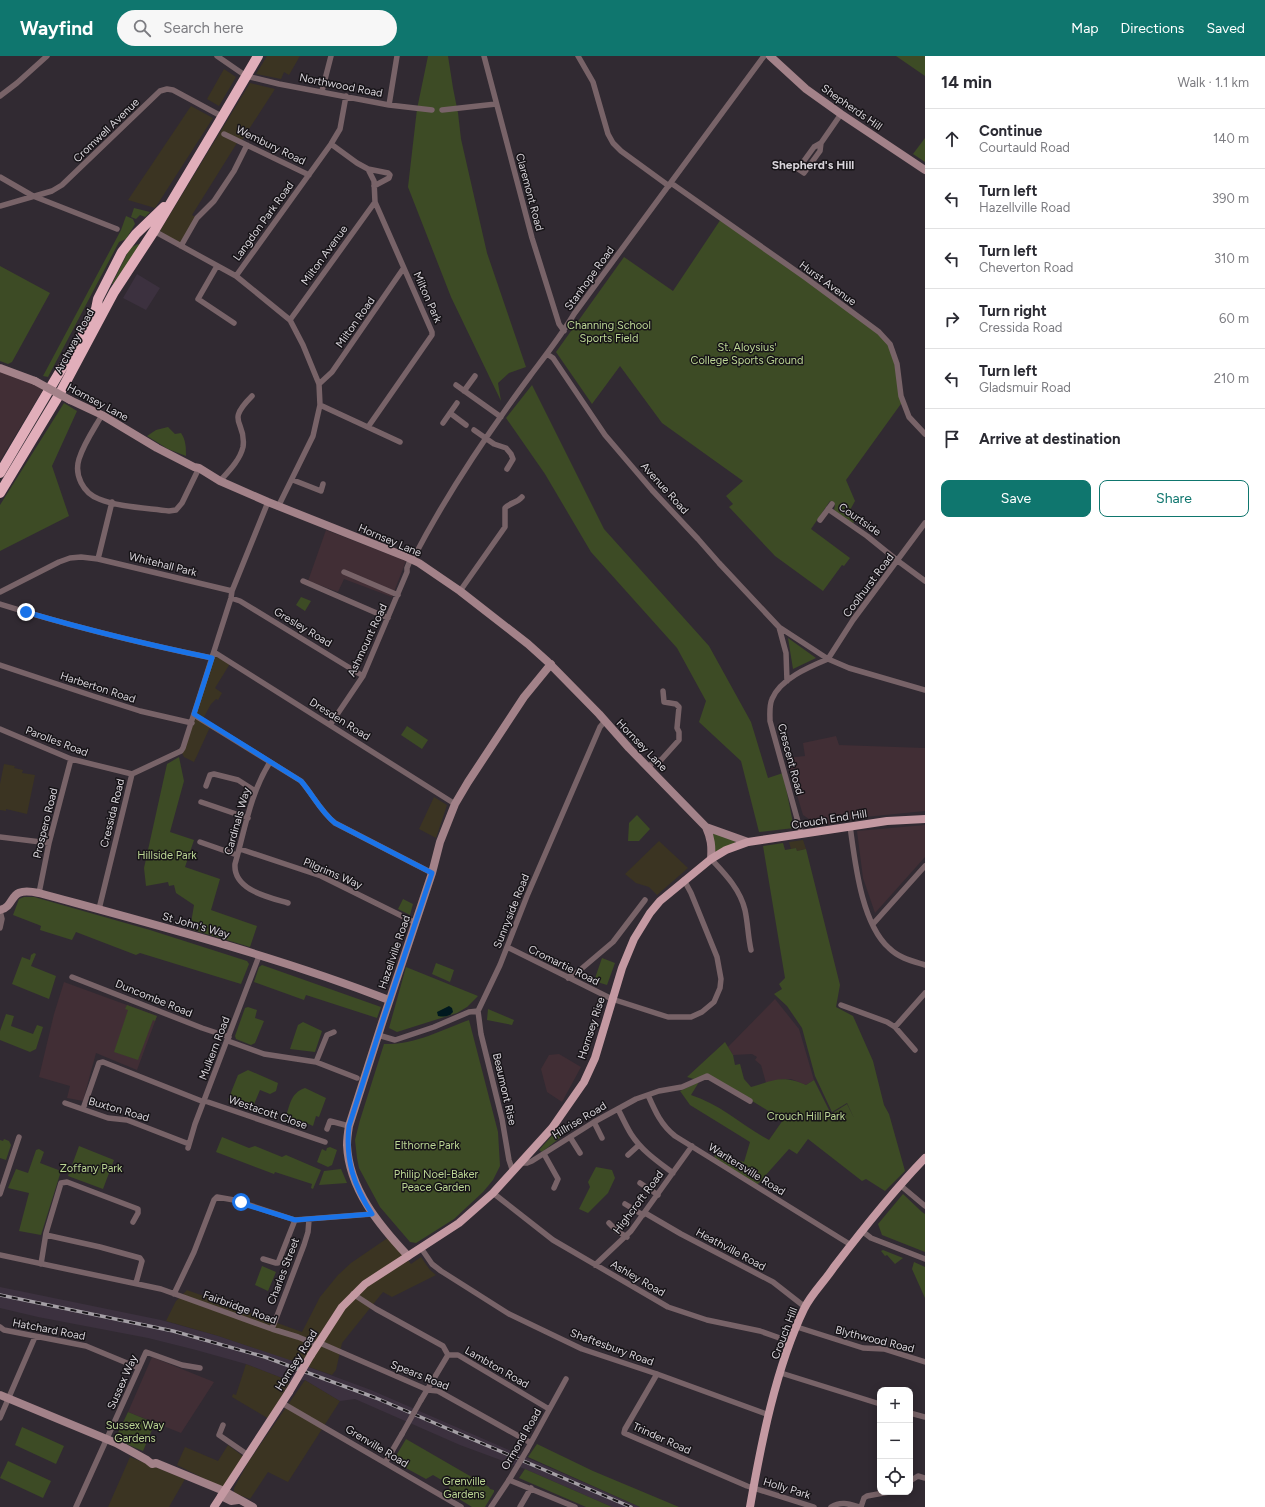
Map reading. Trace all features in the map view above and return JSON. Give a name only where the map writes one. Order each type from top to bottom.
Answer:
[{"type":"highway","name":"Archway Road","points":[[0,493],[59,395],[114,292],[154,231],[258,56]]},
{"type":"highway","name":"Archway Road","points":[[0,472],[65,363],[66,355],[128,242],[172,201]]},
{"type":"main road","name":"Crouch End Hill","points":[[738,845],[748,842],[783,838],[850,826],[887,821],[925,819]]},
{"type":"main road","name":"Hornsey Rise","points":[[421,1248],[459,1223],[493,1193],[552,1128],[584,1082],[601,1041],[622,968],[638,932],[650,912],[684,880],[711,859],[738,845]]},
{"type":"main road","name":"Crouch Hill","points":[[750,1507],[769,1415],[791,1342],[805,1308],[862,1231],[925,1158]]},
{"type":"main road","name":"Hornsey Road","points":[[214,1507],[282,1403],[342,1307],[353,1294],[375,1277],[421,1248]]},
{"type":"street","points":[[0,96],[17,83],[45,56]]},
{"type":"street","points":[[217,56],[246,76]]},
{"type":"street","points":[[322,91],[331,56]]},
{"type":"street","points":[[389,105],[397,56]]},
{"type":"street","name":"Claremont Road","points":[[484,56],[532,238],[559,324],[564,331]]},
{"type":"street","name":"Hurst Avenue","points":[[578,56],[593,82],[608,134],[613,143],[621,152],[806,278],[879,332],[890,344],[897,364],[901,396],[909,417],[925,434]]},
{"type":"street","name":"Stanhope Road","points":[[412,559],[449,495],[501,417],[564,331],[574,314],[764,56]]},
{"type":"street","name":"Shepherds Hill","points":[[770,56],[812,93],[925,170]]},
{"type":"street","name":"Northwood Road","points":[[246,76],[279,84],[389,105],[432,110]]},
{"type":"street","name":"Cromwell Avenue","points":[[0,206],[52,190],[62,185],[160,91],[167,89],[173,90],[222,117]]},
{"type":"street","name":"Langdon Park Road","points":[[154,231],[236,276],[331,144],[340,129],[346,96]]},
{"type":"street","points":[[442,110],[496,104]]},
{"type":"street","points":[[821,143],[820,151],[804,173],[798,169],[814,147],[821,143],[841,114]]},
{"type":"street","name":"Wembury Road","points":[[224,134],[309,175]]},
{"type":"street","points":[[331,144],[368,169],[388,173],[390,175],[389,178],[374,186]]},
{"type":"street","points":[[181,246],[197,218],[214,201],[234,171],[247,145]]},
{"type":"street","name":"Milton Park","points":[[368,169],[374,181],[374,202],[432,332],[432,335],[368,427]]},
{"type":"street","points":[[0,177],[32,196],[117,229]]},
{"type":"street","name":"Milton Avenue","points":[[290,320],[374,202]]},
{"type":"street","points":[[217,266],[198,299],[234,323]]},
{"type":"street","name":"Milton Road","points":[[319,384],[332,372],[404,268]]},
{"type":"street","points":[[236,276],[290,320],[303,345],[319,384],[320,405],[313,436],[293,480],[278,507]]},
{"type":"street","name":"Avenue Road","points":[[547,354],[553,358],[605,435],[652,490],[779,627],[828,659]]},
{"type":"street","name":"Hornsey Lane","points":[[0,368],[35,381],[102,415],[157,448],[194,467],[199,468],[220,481],[278,507],[412,559],[460,591],[528,644],[551,664],[605,721],[628,748],[706,827],[711,838],[711,859]]},
{"type":"street","points":[[464,390],[474,376]]},
{"type":"street","points":[[456,385],[501,417]]},
{"type":"street","points":[[220,481],[241,454],[243,445],[237,419],[238,413],[243,405],[252,396]]},
{"type":"street","points":[[443,423],[457,403]]},
{"type":"street","points":[[320,405],[400,442]]},
{"type":"street","points":[[450,413],[466,425]]},
{"type":"street","points":[[102,415],[79,460],[78,471],[81,483],[89,494],[98,499],[169,511],[176,510],[182,503],[199,468]]},
{"type":"street","points":[[474,430],[494,444],[506,448],[512,454],[513,459],[507,469]]},
{"type":"street","points":[[293,480],[321,491],[323,484]]},
{"type":"street","points":[[460,591],[484,554],[505,527],[505,508],[510,503],[518,501],[522,497]]},
{"type":"street","points":[[98,559],[112,502]]},
{"type":"street","points":[[232,591],[268,502]]},
{"type":"street","name":"Courtside","points":[[820,520],[830,507],[925,581]]},
{"type":"street","name":"Coolhurst Road","points":[[828,659],[853,620],[925,523]]},
{"type":"street","name":"Whitehall Park","points":[[0,592],[59,562],[70,558],[81,557],[98,559],[232,591]]},
{"type":"street","name":"Ashmount Road","points":[[330,725],[363,676],[412,559]]},
{"type":"street","points":[[344,572],[398,595]]},
{"type":"street","points":[[303,581],[388,618]]},
{"type":"street","name":"Cressida Road","points":[[99,909],[132,774],[181,751],[183,748],[232,591]]},
{"type":"street","name":"Gresley Road","points":[[231,598],[240,601],[363,676]]},
{"type":"street","points":[[0,604],[80,628],[212,658]]},
{"type":"street","name":"Avenue Road","points":[[779,627],[786,653],[787,681]]},
{"type":"street","name":"Dresden Road","points":[[214,652],[455,804]]},
{"type":"street","points":[[828,659],[849,668],[925,690]]},
{"type":"street","name":"Crescent Road","points":[[800,829],[770,721],[772,699],[787,681],[804,669],[828,659]]},
{"type":"street","name":"Hazellville Road","points":[[408,1256],[372,1214],[352,1175],[347,1144],[349,1126],[389,1000],[416,923],[440,842],[455,804],[524,697],[551,664]]},
{"type":"street","name":"Harberton Road","points":[[0,665],[140,711],[192,723]]},
{"type":"street","points":[[648,768],[653,762],[661,760],[679,740],[679,732],[677,728],[679,707],[676,704],[664,702],[663,692]]},
{"type":"street","points":[[194,714],[301,781],[311,792],[325,816],[335,823],[432,873]]},
{"type":"street","name":"Sunnyside Road","points":[[478,1010],[507,947],[527,896],[600,727],[605,721]]},
{"type":"street","name":"Parolles Road","points":[[0,728],[71,759],[132,774]]},
{"type":"street","name":"Prospero Road","points":[[39,893],[49,843],[71,759]]},
{"type":"street","name":"Cardinals Way","points":[[270,762],[255,791],[234,870],[236,877],[241,883],[259,893],[288,903]]},
{"type":"street","points":[[206,786],[210,774],[214,774],[238,780],[255,791]]},
{"type":"street","points":[[201,802],[248,818]]},
{"type":"street","points":[[850,826],[858,878],[866,907],[882,941],[890,949],[904,958],[925,965]]},
{"type":"street","name":"Hornsey Lane","points":[[706,827],[748,842]]},
{"type":"street","name":"Hornsey Lane","points":[[724,834],[738,845]]},
{"type":"street","points":[[0,837],[49,843]]},
{"type":"street","name":"Pilgrims Way","points":[[200,842],[321,876],[416,923]]},
{"type":"street","points":[[711,859],[731,881],[741,898],[746,913],[748,940],[751,950]]},
{"type":"street","points":[[873,924],[925,866]]},
{"type":"street","name":"Cromartie Road","points":[[507,947],[612,999],[668,1017],[691,1017],[702,1012],[714,1002],[720,988],[721,979],[717,957],[691,892],[684,880]]},
{"type":"street","name":"St John's Way","points":[[0,910],[7,906],[16,894],[24,891],[39,893],[187,933],[297,967],[389,1000]]},
{"type":"street","points":[[568,978],[580,970],[613,942],[645,900]]},
{"type":"street","points":[[0,910],[2,919],[0,928]]},
{"type":"street","name":"Mulkern Road","points":[[188,1146],[259,956]]},
{"type":"street","name":"Duncombe Road","points":[[72,977],[264,1054],[316,1062],[357,1078]]},
{"type":"street","points":[[895,1028],[925,993]]},
{"type":"street","points":[[841,1005],[887,1022],[895,1028],[915,1050]]},
{"type":"street","points":[[378,1035],[395,1040],[434,1027],[468,1012],[478,1010]]},
{"type":"street","name":"Beaumont Rise","points":[[478,1010],[481,1034],[502,1119],[509,1160],[513,1172]]},
{"type":"street","points":[[316,1062],[327,1035],[334,1032]]},
{"type":"street","name":"Westacott Close","points":[[83,1109],[99,1063],[103,1062],[204,1101],[325,1142]]},
{"type":"street","name":"Hillrise Road","points":[[521,1163],[532,1161],[594,1122],[649,1092],[682,1087],[707,1076],[750,1101]]},
{"type":"street","name":"Warltersville Road","points":[[649,1092],[656,1113],[664,1126],[675,1136],[851,1245]]},
{"type":"street","name":"Buxton Road","points":[[65,1103],[108,1118],[127,1120],[188,1146]]},
{"type":"street","points":[[618,1109],[630,1133],[639,1145],[650,1156],[673,1173]]},
{"type":"street","points":[[327,1129],[330,1121],[349,1126]]},
{"type":"street","points":[[594,1122],[602,1138]]},
{"type":"street","points":[[0,1194],[19,1137]]},
{"type":"street","points":[[570,1137],[580,1153]]},
{"type":"street","points":[[628,1155],[639,1145]]},
{"type":"street","name":"Highcroft Road","points":[[596,1265],[626,1237],[658,1195],[692,1146]]},
{"type":"street","points":[[544,1154],[558,1179],[554,1188]]},
{"type":"street","points":[[41,1264],[46,1233],[61,1183],[67,1182],[138,1209],[138,1213],[133,1222]]},
{"type":"street","points":[[640,1183],[658,1195]]},
{"type":"street","points":[[900,1186],[925,1206]]},
{"type":"street","name":"Ashley Road","points":[[493,1193],[553,1240],[668,1307],[707,1320],[760,1331],[791,1342]]},
{"type":"street","points":[[174,1294],[194,1252],[214,1200],[217,1197],[222,1196],[295,1220],[372,1214]]},
{"type":"street","name":"Heathville Road","points":[[625,1204],[773,1282],[805,1308]]},
{"type":"street","points":[[263,1259],[278,1263],[295,1220]]},
{"type":"street","name":"Charles Street","points":[[272,1329],[304,1245],[308,1232],[309,1220]]},
{"type":"street","points":[[609,1223],[626,1237]]},
{"type":"street","points":[[862,1231],[872,1238],[925,1259]]},
{"type":"street","points":[[46,1235],[100,1246],[140,1258],[142,1261],[136,1283]]},
{"type":"street","name":"Shaftesbury Road","points":[[421,1248],[432,1264],[441,1272],[509,1314],[582,1349],[657,1374],[769,1415]]},
{"type":"street","name":"Fairbridge Road","points":[[0,1255],[156,1288],[319,1344]]},
{"type":"street","name":"Lambton Road","points":[[353,1294],[376,1309],[443,1346],[448,1355],[458,1355],[549,1409]]},
{"type":"street","name":"Hatchard Road","points":[[0,1327],[4,1330],[86,1346],[140,1368]]},
{"type":"street","name":"Blythwood Road","points":[[797,1327],[863,1348],[884,1349],[925,1362]]},
{"type":"street","points":[[0,1418],[35,1336]]},
{"type":"street","name":"Spears Road","points":[[319,1344],[428,1390],[438,1391],[531,1442]]},
{"type":"street","name":"Sussex Way","points":[[76,1507],[146,1352],[182,1365],[200,1368]]},
{"type":"street","points":[[385,1463],[448,1355]]},
{"type":"street","points":[[781,1372],[877,1403]]},
{"type":"street","name":"Trinder Road","points":[[657,1374],[624,1432],[754,1488]]},
{"type":"street","name":"Ormond Road","points":[[491,1507],[527,1450],[566,1380]]},
{"type":"street","points":[[0,1395],[130,1450],[152,1464],[156,1463],[222,1494],[235,1496],[238,1500],[253,1507]]},
{"type":"street","name":"Grenville Road","points":[[282,1403],[461,1507]]},
{"type":"street","points":[[913,1414],[925,1417]]},
{"type":"street","points":[[223,1425],[219,1435],[248,1455]]},
{"type":"street","points":[[913,1479],[918,1476],[925,1478]]},
{"type":"street","points":[[508,1480],[575,1507]]},
{"type":"street","points":[[520,1507],[531,1488]]},
{"type":"street","name":"Holly Park","points":[[754,1488],[814,1507]]},
{"type":"street","points":[[831,1507],[840,1503],[848,1503],[860,1507],[864,1498],[877,1494]]},
{"type":"shaded area","points":[[267,56],[300,56],[289,75],[284,72],[279,84],[281,79],[256,74]]},
{"type":"shaded area","points":[[224,69],[236,77],[219,106],[207,99]]},
{"type":"shaded area","points":[[250,83],[275,89],[242,140],[247,145],[237,143],[192,215],[197,218],[181,246],[160,231]]},
{"type":"shaded area","points":[[191,106],[213,118],[155,208],[128,200]]},
{"type":"shaded area","points":[[137,274],[160,288],[146,310],[123,298]]},
{"type":"shaded area","points":[[0,368],[45,386],[0,461]]},
{"type":"shaded area","points":[[326,530],[406,561],[392,597],[344,579],[338,592],[308,581]]},
{"type":"shaded area","points":[[214,652],[231,662],[215,688],[222,693],[218,700],[216,699],[211,704],[203,719],[211,725],[194,762],[184,757],[181,751]]},
{"type":"shaded area","points":[[836,736],[839,745],[925,748],[925,811],[855,818],[821,826],[819,820],[812,821],[803,815],[786,758],[805,756],[803,743]]},
{"type":"shaded area","points":[[4,764],[15,766],[14,768],[23,770],[22,773],[35,775],[27,814],[6,809],[6,811],[0,810],[0,784]]},
{"type":"shaded area","points":[[434,797],[447,805],[436,838],[419,829]]},
{"type":"shaded area","points":[[925,825],[925,857],[875,913],[863,878],[857,831]]},
{"type":"shaded area","points":[[803,840],[806,849],[797,851],[796,848],[791,849],[789,842]]},
{"type":"shaded area","points":[[659,841],[688,868],[657,895],[649,887],[636,883],[625,874]]},
{"type":"shaded area","points":[[64,982],[157,1016],[137,1070],[96,1053],[83,1101],[67,1098],[70,1086],[39,1077],[54,1014]]},
{"type":"shaded area","points":[[775,999],[799,1029],[814,1080],[806,1085],[791,1079],[766,1083],[761,1065],[755,1060],[757,1057],[752,1054],[733,1055],[728,1047]]},
{"type":"shaded area","points":[[559,1054],[581,1067],[562,1102],[547,1092],[541,1069],[549,1055]]},
{"type":"shaded area","points":[[389,1237],[411,1264],[421,1257],[430,1270],[436,1275],[392,1297],[383,1292],[342,1343],[336,1370],[332,1375],[218,1336],[166,1321],[176,1301],[187,1290],[302,1332],[320,1297],[338,1275],[351,1263]]},
{"type":"shaded area","points":[[0,1287],[161,1320],[218,1336],[287,1359],[371,1390],[640,1507],[612,1507],[525,1469],[460,1445],[355,1399],[340,1401],[305,1380],[290,1381],[246,1364],[148,1338],[38,1317],[0,1308]]},
{"type":"shaded area","points":[[152,1357],[214,1382],[181,1433],[128,1412]]},
{"type":"shaded area","points":[[246,1364],[290,1381],[269,1419],[232,1397],[233,1394],[236,1395]]},
{"type":"shaded area","points":[[305,1380],[340,1401],[288,1482],[268,1472],[250,1499],[234,1493],[234,1488],[249,1461]]},
{"type":"shaded area","points":[[228,1445],[244,1457],[223,1488],[177,1465],[185,1447],[218,1461]]},
{"type":"shaded area","points":[[130,1457],[185,1479],[169,1507],[108,1507]]},
{"type":"green space","points":[[428,56],[448,56],[461,139],[487,253],[526,367],[509,373],[498,383],[501,401],[451,297],[408,187],[417,109]]},
{"type":"green space","points":[[896,56],[925,56],[925,76]]},
{"type":"green space","points":[[925,138],[925,162],[913,154]]},
{"type":"green space","points":[[134,208],[150,212],[145,217],[140,215],[136,219],[131,217]]},
{"type":"green space","points":[[126,216],[133,219],[135,224],[126,239],[119,242],[48,377],[43,376],[121,230]]},
{"type":"green space","name":"St. Aloysius' College Sports Ground","points":[[721,219],[850,311],[890,344],[903,401],[846,480],[855,501],[850,510],[854,523],[846,520],[834,510],[835,505],[830,501],[811,529],[850,558],[844,566],[842,565],[823,591],[775,556],[729,507],[733,504],[726,496],[743,481],[662,423],[620,366],[592,404],[556,352],[624,257],[673,291]]},
{"type":"green space","points":[[138,244],[140,245],[112,284],[130,248]]},
{"type":"green space","points":[[0,266],[50,293],[12,362],[8,364],[0,361]]},
{"type":"green space","points":[[532,385],[604,529],[709,646],[751,722],[768,778],[783,773],[794,828],[759,832],[741,761],[699,722],[706,701],[677,648],[591,552],[545,474],[506,418]]},
{"type":"green space","points":[[64,403],[77,411],[52,466],[69,516],[0,551],[0,505]]},
{"type":"green space","points":[[168,427],[175,434],[181,433],[183,436],[186,447],[186,456],[168,449],[147,436],[156,430]]},
{"type":"green space","points":[[301,597],[311,601],[305,611],[296,605]]},
{"type":"green space","points":[[788,638],[816,658],[793,669]]},
{"type":"green space","points":[[407,726],[428,740],[422,749],[401,735]]},
{"type":"green space","name":"Hillside Park","points":[[179,757],[184,781],[170,832],[194,840],[185,867],[220,879],[211,910],[257,926],[250,947],[190,929],[194,905],[176,893],[174,885],[169,886],[168,882],[146,886],[144,868],[167,764]]},
{"type":"green space","points":[[637,815],[650,829],[639,841],[628,841],[629,823]]},
{"type":"green space","points":[[706,827],[733,840],[738,845],[711,859]]},
{"type":"green space","name":"Crouch Hill Park","points":[[783,843],[785,850],[796,848],[797,851],[806,849],[840,985],[836,1007],[853,1016],[873,1061],[884,1105],[889,1114],[905,1171],[885,1191],[866,1179],[862,1181],[808,1139],[797,1154],[789,1149],[756,1186],[714,1157],[717,1153],[744,1162],[750,1142],[690,1105],[680,1091],[699,1082],[691,1095],[712,1104],[769,1140],[783,1120],[708,1074],[697,1080],[687,1077],[725,1042],[733,1055],[735,1065],[740,1064],[744,1079],[751,1087],[766,1082],[784,1079],[806,1085],[814,1080],[831,1114],[847,1104],[854,1118],[847,1103],[832,1112],[815,1076],[802,1028],[787,1006],[774,994],[782,989],[779,984],[785,978],[763,846]]},
{"type":"green space","points":[[24,897],[34,897],[150,930],[247,961],[249,964],[241,984],[140,953],[136,955],[76,932],[72,940],[40,930],[41,926],[13,915],[19,899]]},
{"type":"green space","points":[[403,899],[413,904],[410,915],[398,909]]},
{"type":"green space","points":[[34,953],[36,954],[31,966],[56,976],[49,999],[12,984],[22,957],[30,960],[31,955]]},
{"type":"green space","points":[[602,958],[615,963],[607,985],[594,981]]},
{"type":"green space","points":[[436,963],[454,970],[450,982],[432,974]]},
{"type":"green space","points":[[262,965],[381,1007],[377,1018],[306,995],[304,1000],[254,982],[259,967]]},
{"type":"green space","points":[[406,967],[478,996],[467,1007],[457,1013],[397,1032],[389,1028]]},
{"type":"green space","points":[[127,1005],[157,1016],[155,1021],[153,1020],[138,1060],[114,1052],[128,1010],[125,1009]]},
{"type":"green space","points":[[248,1007],[257,1010],[255,1018],[264,1021],[255,1043],[251,1045],[236,1039],[235,1036],[245,1008]]},
{"type":"green space","points":[[488,1009],[514,1020],[512,1025],[487,1020]]},
{"type":"green space","points":[[6,1014],[14,1016],[11,1026],[33,1034],[37,1025],[43,1027],[36,1049],[30,1052],[0,1040],[0,1031]]},
{"type":"green space","name":"Elthorne Park","points":[[469,1020],[498,1132],[500,1166],[493,1180],[483,1192],[454,1219],[416,1243],[410,1242],[380,1207],[359,1168],[355,1140],[360,1120],[384,1044],[395,1044],[417,1039]]},
{"type":"green space","points":[[303,1022],[322,1031],[315,1052],[290,1049],[298,1025]]},
{"type":"green space","points":[[248,1070],[278,1083],[276,1091],[270,1094],[260,1090],[252,1109],[228,1100],[238,1075]]},
{"type":"green space","points":[[305,1088],[326,1098],[319,1117],[316,1116],[313,1126],[304,1122],[303,1126],[285,1119],[293,1097],[300,1090]]},
{"type":"green space","points":[[559,1128],[566,1133],[542,1152],[539,1150]]},
{"type":"green space","points":[[222,1137],[249,1148],[255,1146],[282,1157],[286,1155],[321,1170],[313,1189],[311,1188],[312,1184],[275,1172],[274,1174],[216,1152]]},
{"type":"green space","points":[[4,1139],[9,1141],[11,1145],[6,1160],[0,1158],[0,1140],[3,1141]]},
{"type":"green space","name":"Zoffany Park","points":[[79,1146],[114,1160],[103,1189],[68,1176]]},
{"type":"green space","points":[[330,1147],[337,1150],[332,1165],[328,1167],[317,1162],[322,1149],[326,1151],[327,1148]]},
{"type":"green space","points":[[39,1149],[44,1152],[40,1163],[61,1171],[41,1235],[19,1231],[29,1193],[8,1188],[16,1169],[28,1173],[36,1150]]},
{"type":"green space","points":[[596,1167],[612,1170],[615,1178],[608,1193],[588,1213],[579,1209],[590,1187],[588,1182]]},
{"type":"green space","points":[[341,1169],[347,1183],[319,1185],[324,1171]]},
{"type":"green space","points":[[903,1194],[925,1214],[925,1252],[882,1235],[878,1224]]},
{"type":"green space","points":[[883,1250],[903,1258],[895,1264],[887,1255],[885,1256],[881,1251]]},
{"type":"green space","points":[[914,1262],[925,1267],[925,1298],[912,1269]]},
{"type":"green space","points":[[262,1266],[276,1272],[268,1291],[255,1285]]},
{"type":"green space","name":"Sussex Way Gardens","points":[[128,1412],[155,1423],[143,1451],[115,1439]]},
{"type":"green space","points":[[22,1427],[64,1446],[56,1464],[15,1445]]},
{"type":"green space","name":"Grenville Gardens","points":[[406,1439],[494,1490],[485,1507],[472,1507],[448,1492],[450,1485],[433,1475],[426,1479],[393,1461]]},
{"type":"green space","points":[[537,1444],[593,1471],[679,1507],[640,1507],[528,1457]]},
{"type":"green space","points":[[8,1461],[51,1481],[43,1498],[0,1478]]},
{"type":"green space","points":[[525,1469],[612,1507],[586,1507],[519,1478]]},
{"type":"water","points":[[449,1006],[452,1008],[453,1012],[450,1015],[438,1016],[437,1012]]},
{"type":"railway","points":[[0,1295],[173,1331],[265,1357],[376,1398],[631,1507]]},
{"type":"district","name":"Shepherd's Hill","points":[[813,165]]},
{"type":"route","points":[[26,612],[80,628],[212,658],[194,714],[301,781],[311,792],[325,816],[335,823],[432,873],[349,1126],[347,1144],[352,1175],[372,1214],[295,1220],[241,1202]]},
{"type":"park label","name":"Channing School Sports Field","points":[[609,331]]},
{"type":"park label","name":"Philip Noel-Baker Peace Garden","points":[[436,1180]]}]
